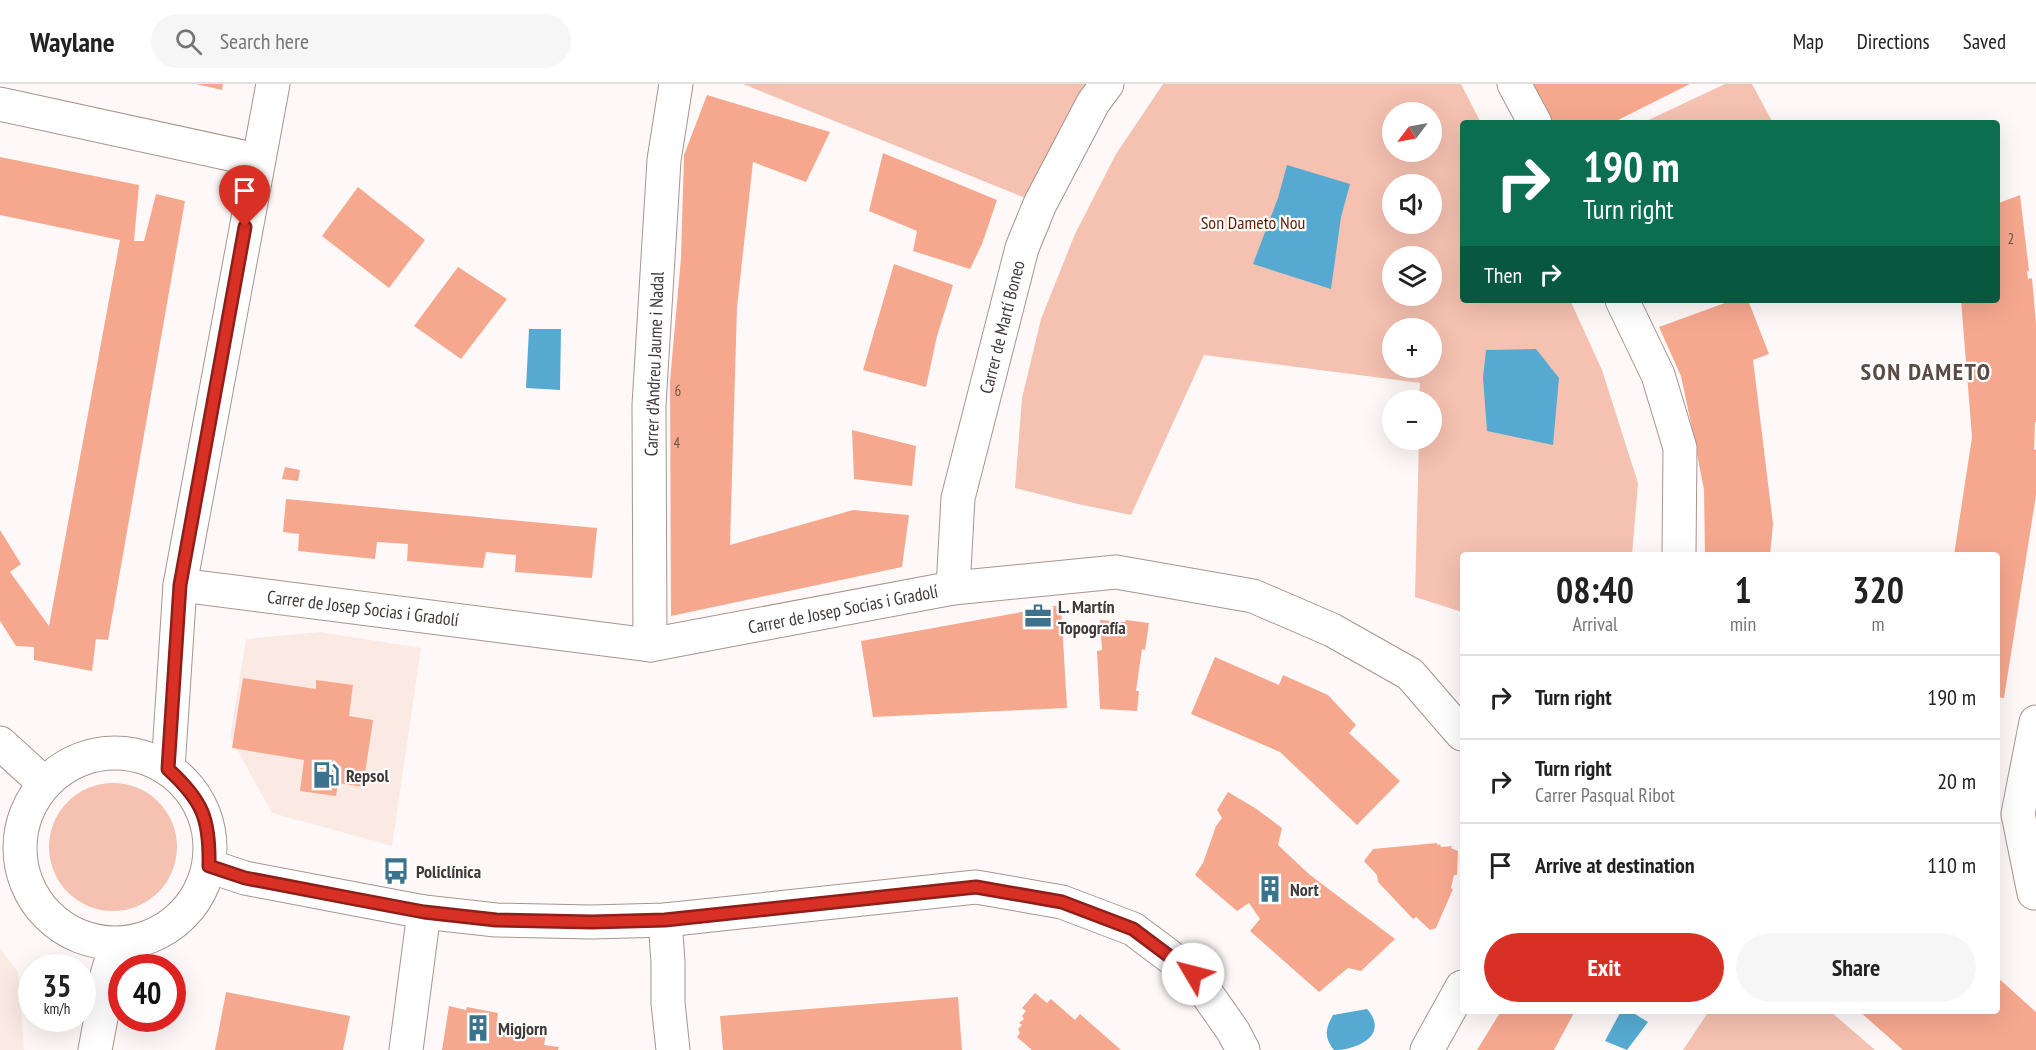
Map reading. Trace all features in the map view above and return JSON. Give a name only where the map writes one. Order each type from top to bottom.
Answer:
[{"type":"street","points":[[168,769],[180,585],[257,160],[273,84]]},
{"type":"street","name":"Carrer d'Andreu Jaume i Nadal","points":[[650,645],[649,405],[664,160],[676,84]]},
{"type":"street","name":"Carrer de Martí Boneo","points":[[953,588],[958,498],[1022,248],[1040,204],[1093,103],[1107,84]]},
{"type":"street","points":[[1514,84],[1532,120]]},
{"type":"street","points":[[0,104],[257,160]]},
{"type":"street","points":[[1623,303],[1658,375],[1680,448],[1679,552]]},
{"type":"street","name":"Carrer de Josep Socias i Gradolí","points":[[180,585],[650,645],[953,588],[1116,572],[1253,596],[1332,630],[1410,674],[1460,732]]},
{"type":"street","points":[[2034,893],[2018,814],[2036,722]]},
{"type":"street","points":[[0,743],[44,783]]},
{"type":"street","points":[[117,753],[143,757],[168,769],[189,788],[203,812],[209,838],[209,866],[197,897],[177,921],[148,938],[116,944],[84,939],[57,924],[35,901],[22,872],[19,840],[27,810],[44,783],[65,766],[99,754],[117,753]]},
{"type":"street","points":[[209,866],[245,878],[424,912],[496,920],[592,922],[665,920],[976,887],[1062,902],[1133,929],[1193,974],[1233,1031],[1243,1050]]},
{"type":"street","points":[[406,1050],[424,912]]},
{"type":"street","points":[[665,920],[668,1003],[673,1050]]},
{"type":"street","points":[[95,1050],[105,997],[105,982],[116,944]]},
{"type":"street","points":[[1427,1050],[1460,991]]},
{"type":"shaded area","name":"Repsol","points":[[320,632],[421,648],[392,846],[272,813],[230,737],[246,639]]},
{"type":"shaded area","points":[[0,948],[18,972],[18,1032],[23,1032],[24,1050],[0,1050]]},
{"type":"green space","points":[[743,84],[1086,84],[1077,98],[1040,204]]},
{"type":"green space","name":"Son Dameto Nou","points":[[1163,84],[1461,84],[1479,120],[1460,120],[1460,303],[1571,303],[1602,370],[1638,483],[1632,552],[1460,552],[1460,611],[1415,597],[1419,450],[1442,450],[1442,390],[1420,390],[1420,383],[1204,355],[1131,515],[1015,488],[1022,398],[1041,319],[1075,234],[1116,154]]},
{"type":"green space","points":[[1725,84],[1752,84],[1771,120],[1648,120]]},
{"type":"green space","points":[[113,783],[137,788],[158,802],[172,823],[177,847],[172,871],[158,892],[137,906],[113,911],[89,906],[68,892],[54,871],[49,847],[54,823],[68,802],[89,788]]},
{"type":"green space","points":[[1707,1014],[1833,1014],[1875,1050],[1683,1050]]},
{"type":"water","points":[[1287,165],[1350,184],[1341,217],[1331,289],[1253,264],[1278,198]]},
{"type":"water","points":[[529,329],[561,329],[560,390],[526,388]]},
{"type":"water","points":[[1536,349],[1559,378],[1553,445],[1487,431],[1483,378],[1486,350]]},
{"type":"water","points":[[1367,1009],[1375,1026],[1373,1033],[1361,1044],[1334,1050],[1328,1041],[1327,1033],[1333,1015]]},
{"type":"water","points":[[1619,1014],[1635,1014],[1648,1022],[1627,1050],[1605,1041]]},
{"type":"building","points":[[196,84],[223,84],[222,90]]},
{"type":"building","points":[[1530,84],[1690,84],[1618,120],[1551,120]]},
{"type":"building","points":[[707,95],[830,132],[806,182],[753,162],[737,307],[730,545],[853,510],[909,515],[902,567],[671,616],[670,381],[681,258],[684,155]]},
{"type":"building","points":[[883,153],[997,200],[982,244],[970,269],[913,251],[917,231],[869,211]]},
{"type":"building","points":[[0,157],[139,185],[134,241],[144,241],[156,194],[185,201],[108,640],[96,639],[92,671],[34,660],[34,647],[16,646],[0,621],[0,530],[21,564],[10,572],[49,626],[120,240],[0,215]]},
{"type":"building","points":[[358,187],[425,240],[389,288],[322,236]]},
{"type":"building","points":[[2020,195],[2029,271],[2027,271],[2028,279],[2032,278],[2036,324],[2034,449],[2036,450],[2036,495],[2004,698],[2000,698],[2000,552],[1954,552],[1972,437],[1961,303],[2000,303],[2000,202]]},
{"type":"building","points":[[894,264],[953,285],[937,336],[926,387],[863,370]]},
{"type":"building","points":[[458,267],[507,299],[461,359],[414,326]]},
{"type":"building","points":[[1725,303],[1749,303],[1769,354],[1753,360],[1773,524],[1770,552],[1705,552],[1704,490],[1693,433],[1681,376],[1659,327]]},
{"type":"building","points":[[852,430],[916,446],[912,486],[854,479]]},
{"type":"building","points":[[285,467],[300,470],[298,481],[282,479]]},
{"type":"building","points":[[286,499],[597,528],[592,578],[515,572],[516,555],[486,552],[483,568],[407,561],[408,544],[377,542],[375,559],[298,551],[299,534],[283,532]]},
{"type":"building","points":[[1061,605],[1067,708],[873,717],[861,641]]},
{"type":"building","points":[[1100,620],[1149,623],[1145,650],[1142,649],[1136,691],[1139,691],[1137,711],[1100,709],[1097,651],[1102,650]]},
{"type":"building","points":[[1215,657],[1279,685],[1283,675],[1328,695],[1356,725],[1349,733],[1400,781],[1357,825],[1280,752],[1191,714]]},
{"type":"building","points":[[243,678],[316,689],[316,680],[353,685],[349,716],[373,720],[363,787],[338,783],[336,796],[300,791],[304,760],[232,748]]},
{"type":"building","name":"Nort","points":[[1228,792],[1282,828],[1278,845],[1310,875],[1395,939],[1361,971],[1348,968],[1319,992],[1250,931],[1260,919],[1249,903],[1237,911],[1195,875],[1203,863],[1216,826],[1222,818],[1217,810]]},
{"type":"building","points":[[1437,843],[1441,847],[1452,846],[1451,848],[1458,851],[1457,875],[1454,875],[1451,888],[1453,889],[1436,928],[1430,930],[1416,917],[1413,919],[1378,882],[1377,875],[1364,861],[1373,849]]},
{"type":"building","points":[[2000,980],[2036,1012],[2036,1050],[1903,1050],[1862,1014],[2000,1014]]},
{"type":"building","points":[[226,992],[350,1016],[343,1050],[215,1050]]},
{"type":"building","points":[[1035,993],[1047,1003],[1051,999],[1075,1020],[1080,1014],[1121,1050],[1032,1050],[1017,1037],[1020,1033],[1018,1029],[1022,1025],[1019,1023],[1024,1019],[1022,1016],[1026,1011],[1022,1008]]},
{"type":"building","points":[[958,997],[962,1050],[723,1050],[720,1016]]},
{"type":"building","name":"Migjorn","points":[[449,1006],[498,1013],[497,1021],[500,1026],[509,1027],[514,1032],[523,1034],[525,1025],[547,1029],[544,1045],[559,1047],[558,1050],[442,1050]]},
{"type":"building","points":[[1499,1014],[1573,1014],[1554,1050],[1477,1050]]},
{"type":"place","name":"L. Martín Topografía","points":[[1038,616]]},
{"type":"place","name":"Repsol","points":[[326,775]]},
{"type":"place","name":"Policlínica","points":[[396,871]]},
{"type":"place","name":"Nort","points":[[1270,889]]},
{"type":"place","name":"Migjorn","points":[[478,1028]]},
{"type":"district","name":"SON DAMETO","points":[[1926,371]]},
{"type":"route","points":[[245,227],[180,585],[168,769],[189,788],[203,812],[209,838],[209,866],[245,878],[424,912],[496,920],[592,922],[665,920],[976,887],[1062,902],[1133,929],[1193,974]]}]
